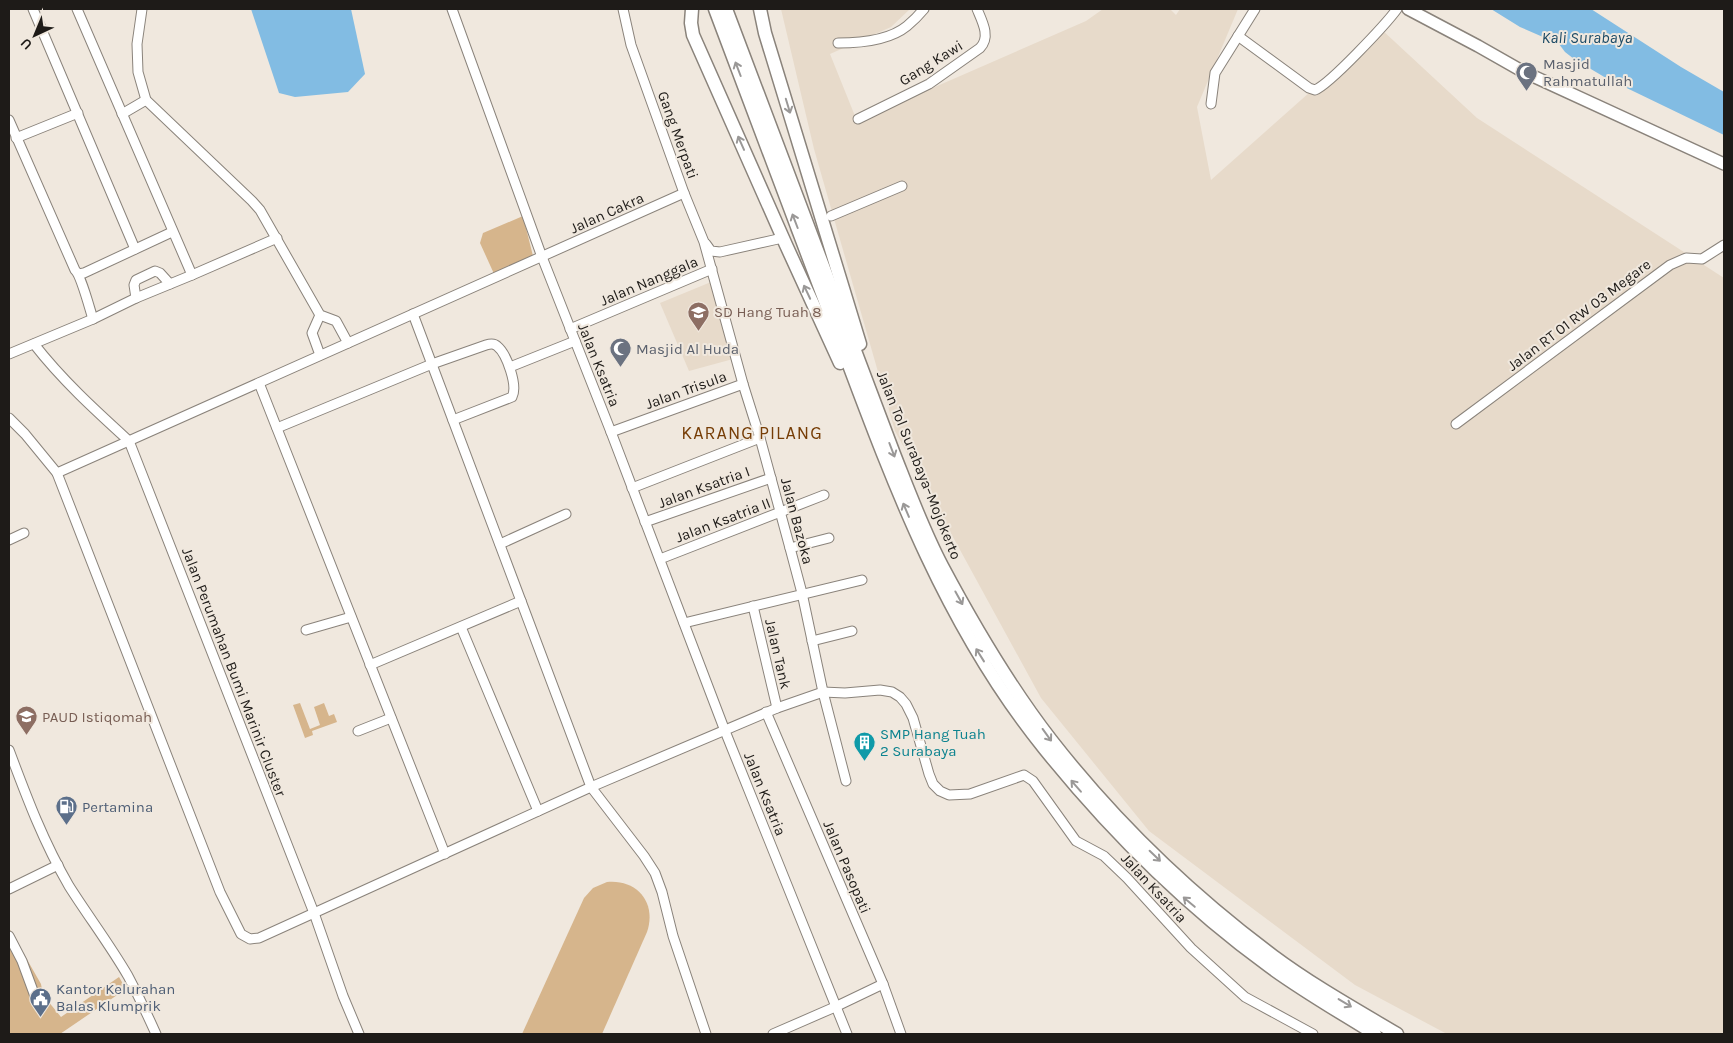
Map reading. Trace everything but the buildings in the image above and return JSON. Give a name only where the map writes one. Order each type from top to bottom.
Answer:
[{"type":"highway","points":[[692,9],[691,23],[693,35],[846,377],[874,430]]},
{"type":"highway","name":"Jalan Tol Surabaya–Mojokerto","points":[[715,9],[874,430],[918,539],[950,605],[999,685],[1042,746],[1104,819],[1166,882],[1212,921],[1375,1034]]},
{"type":"highway","name":"Jalan Tol Surabaya–Mojokerto","points":[[726,9],[901,472],[941,564],[976,628],[1007,678],[1050,739],[1110,809],[1155,856],[1271,961]]},
{"type":"highway","points":[[760,9],[765,33],[854,321],[875,405]]},
{"type":"highway","name":"Jalan Tol Surabaya–Mojokerto","points":[[1300,982],[1397,1034]]},
{"type":"main road","points":[[1408,9],[1522,71],[1724,164]]},
{"type":"street","points":[[33,9],[135,249]]},
{"type":"street","points":[[77,9],[192,276]]},
{"type":"street","points":[[142,9],[137,44],[138,72],[146,100],[260,210],[320,315],[336,321],[348,343]]},
{"type":"street","name":"Jalan Ksatria","points":[[452,9],[542,257],[660,558],[725,731],[847,1034]]},
{"type":"street","name":"Gang Merpati","points":[[623,9],[631,45],[684,193],[704,242],[712,269]]},
{"type":"street","points":[[838,43],[854,43],[890,36],[908,26],[924,9]]},
{"type":"street","name":"Gang Kawi","points":[[858,120],[929,84],[980,48],[986,41],[986,36],[977,9]]},
{"type":"street","points":[[1211,104],[1215,73],[1255,9]]},
{"type":"street","points":[[1238,36],[1309,88],[1315,90],[1321,87],[1343,66],[1396,9]]},
{"type":"street","points":[[122,114],[146,100]]},
{"type":"street","points":[[16,138],[78,113]]},
{"type":"street","points":[[9,120],[75,270],[79,274],[93,319]]},
{"type":"street","points":[[831,216],[902,186]]},
{"type":"street","name":"Jalan Cakra","points":[[542,257],[684,193]]},
{"type":"street","points":[[79,274],[172,232]]},
{"type":"street","points":[[9,354],[277,238]]},
{"type":"street","points":[[704,242],[711,250],[720,252],[778,239]]},
{"type":"street","name":"Jalan RT 01 RW 03 Megare","points":[[1456,424],[1670,265],[1680,259],[1702,259],[1724,245]]},
{"type":"street","points":[[57,473],[542,257]]},
{"type":"street","name":"Jalan Nanggala","points":[[570,329],[712,269]]},
{"type":"street","name":"Jalan Bazoka","points":[[712,269],[802,593],[823,692],[846,781]]},
{"type":"street","points":[[136,298],[134,285],[136,280],[155,271],[160,273],[170,284]]},
{"type":"street","points":[[413,314],[591,787],[655,873],[673,936],[706,1034]]},
{"type":"street","points":[[320,315],[312,333],[320,356]]},
{"type":"street","points":[[510,367],[575,341]]},
{"type":"street","name":"Jalan Perumahan Bumi Marinir Cluster","points":[[34,344],[61,376],[129,441],[359,1034]]},
{"type":"street","points":[[277,428],[432,364],[492,344],[498,346],[510,367],[514,392],[512,397],[452,420]]},
{"type":"street","points":[[259,383],[445,854]]},
{"type":"street","name":"Jalan Trisula","points":[[611,432],[743,384]]},
{"type":"street","points":[[9,418],[25,434],[57,473],[220,892],[242,934],[250,939],[259,938],[314,914],[591,787],[725,731]]},
{"type":"street","points":[[632,488],[760,438]]},
{"type":"street","name":"Jalan Ksatria I","points":[[645,522],[771,478]]},
{"type":"street","name":"Jalan Ksatria II","points":[[660,558],[824,495]]},
{"type":"street","points":[[500,544],[566,514]]},
{"type":"street","points":[[9,540],[24,532]]},
{"type":"street","points":[[790,548],[829,538]]},
{"type":"street","points":[[684,623],[862,580]]},
{"type":"street","points":[[370,666],[521,601]]},
{"type":"street","name":"Jalan Tank","points":[[753,606],[777,708]]},
{"type":"street","points":[[306,630],[351,617]]},
{"type":"street","points":[[461,628],[538,812]]},
{"type":"street","points":[[812,641],[852,631]]},
{"type":"street","name":"Jalan Ksatria","points":[[725,731],[766,712],[823,692],[845,693],[880,690],[892,692],[906,704],[913,718],[929,774],[933,784],[940,792],[949,795],[970,794],[1024,775],[1033,781],[1076,841],[1104,856],[1127,878],[1191,948],[1245,997],[1313,1034]]},
{"type":"street","name":"Jalan Pasopati","points":[[766,712],[882,984],[901,1034]]},
{"type":"street","points":[[358,731],[391,718]]},
{"type":"street","points":[[9,750],[36,824],[70,886],[128,975],[156,1034]]},
{"type":"street","points":[[9,780],[19,775]]},
{"type":"street","points":[[9,889],[58,865]]},
{"type":"street","points":[[9,936],[22,961],[36,999]]},
{"type":"street","points":[[773,1034],[783,1032],[882,984]]},
{"type":"shaded area","points":[[781,9],[910,9],[891,27],[830,54],[857,121],[1086,21],[1103,9],[1170,9],[1176,15],[1180,9],[1238,9],[1197,107],[1211,180],[1381,29],[1477,118],[1724,278],[1724,1034],[1447,1034],[1355,985],[1149,831],[1041,698],[895,431],[814,149]]},
{"type":"shaded area","points":[[523,216],[533,256],[495,276],[480,243],[483,233]]},
{"type":"shaded area","name":"SD Hang Tuah 8","points":[[711,282],[733,359],[689,371],[660,303]]},
{"type":"shaded area","points":[[300,703],[310,729],[320,725],[314,707],[324,703],[329,716],[334,714],[337,722],[312,731],[313,735],[305,738],[293,705]]},
{"type":"shaded area","points":[[607,882],[627,884],[642,895],[647,903],[649,921],[647,932],[602,1034],[522,1034],[584,898],[593,888]]},
{"type":"shaded area","points":[[9,928],[41,984],[43,995],[61,1017],[119,977],[126,989],[60,1034],[9,1034]]},
{"type":"water","points":[[251,9],[351,9],[365,74],[348,92],[295,97],[279,93]]},
{"type":"water","name":"Kali Surabaya","points":[[1491,9],[1591,9],[1681,67],[1724,92],[1724,135],[1606,78],[1574,59],[1559,44],[1520,27]]},
{"type":"tunnel","points":[[779,239],[826,218]]},
{"type":"place","name":"Masjid Rahmatullah","points":[[1527,92]]},
{"type":"place","name":"SD Hang Tuah 8","points":[[698,331]]},
{"type":"place","name":"Masjid Al Huda","points":[[620,368]]},
{"type":"place","name":"PAUD Istiqomah","points":[[26,736]]},
{"type":"place","name":"SMP Hang Tuah 2 Surabaya","points":[[864,762]]},
{"type":"place","name":"Pertamina","points":[[66,826]]},
{"type":"place","name":"Kantor Kelurahan Balas Klumprik","points":[[40,1017]]},
{"type":"district","name":"KARANG PILANG","points":[[752,433]]}]
